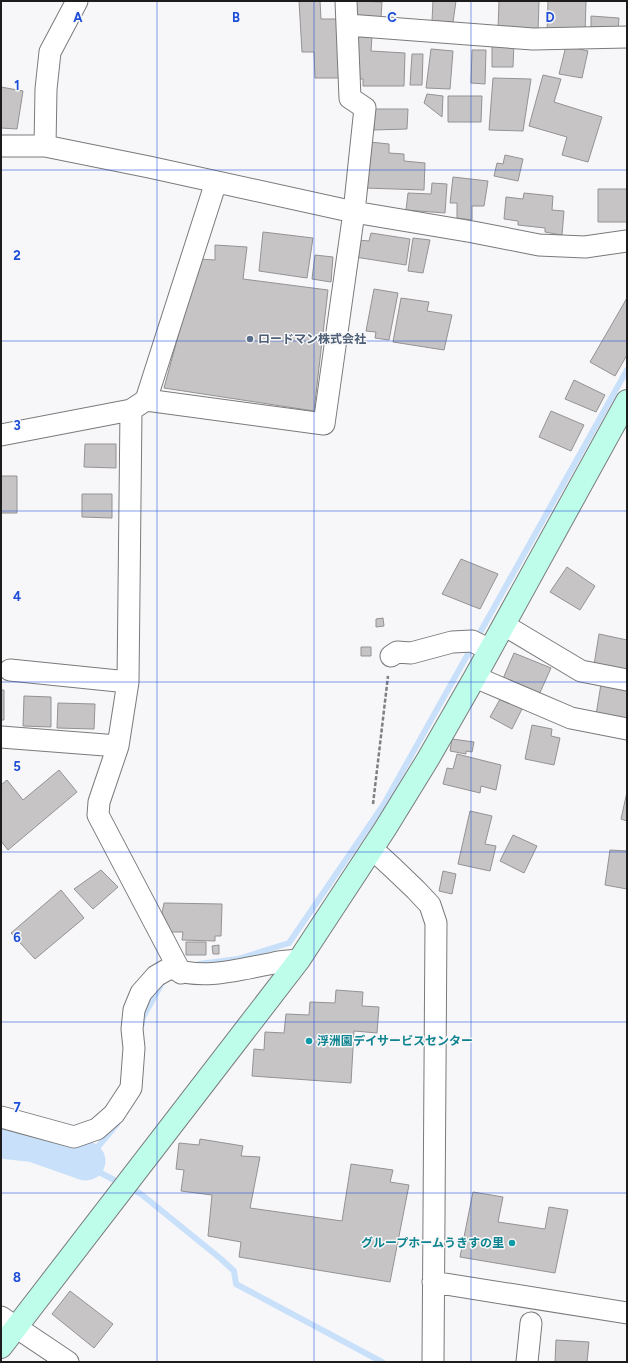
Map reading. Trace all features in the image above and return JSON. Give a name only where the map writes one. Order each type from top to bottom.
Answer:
[{"type":"street","points":[[44,146],[46,89],[50,52],[77,1]]},
{"type":"street","points":[[1,435],[138,405],[324,424],[354,212],[365,108],[350,98],[346,1]]},
{"type":"street","points":[[348,25],[533,38],[627,37]]},
{"type":"street","points":[[1,146],[44,146],[149,167],[354,212],[473,232],[539,245],[585,247],[627,241]]},
{"type":"street","points":[[181,973],[98,815],[99,802],[118,746],[128,682],[138,405],[216,182]]},
{"type":"street","points":[[1,1347],[8,1322],[123,1187],[299,960],[428,759],[475,677],[481,645],[504,625],[627,401]]},
{"type":"street","points":[[504,625],[581,671],[627,680]]},
{"type":"street","points":[[391,656],[397,652],[411,653],[452,642],[481,645]]},
{"type":"street","points":[[10,670],[128,682]]},
{"type":"street","points":[[475,677],[572,718],[627,729]]},
{"type":"street","points":[[1,737],[118,746]]},
{"type":"street","points":[[371,850],[393,868],[430,905],[436,923],[433,1362]]},
{"type":"street","points":[[1,1117],[74,1137],[97,1129],[114,1114],[131,1088],[134,1048],[132,1029],[134,1010],[141,993],[156,976],[170,968],[181,973],[204,974],[230,972],[276,962],[299,960]]},
{"type":"street","points":[[433,1282],[627,1312]]},
{"type":"street","points":[[8,1322],[68,1362]]},
{"type":"street","points":[[527,1362],[531,1323]]},
{"type":"path","points":[[372,810],[376,790],[391,656]]},
{"type":"building","points":[[299,1],[320,1],[321,19],[338,19],[339,78],[315,78],[314,52],[302,52]]},
{"type":"building","points":[[356,1],[382,2],[381,18],[356,18]]},
{"type":"building","points":[[433,1],[456,1],[453,22],[432,21]]},
{"type":"building","points":[[499,1],[539,1],[538,31],[498,30]]},
{"type":"building","points":[[548,1],[586,1],[585,34],[547,33]]},
{"type":"building","points":[[591,16],[619,18],[618,30],[591,28]]},
{"type":"building","points":[[358,35],[372,36],[371,51],[405,53],[404,86],[363,86],[363,79],[357,79]]},
{"type":"building","points":[[492,42],[514,42],[513,67],[492,67]]},
{"type":"building","points":[[566,46],[588,51],[582,78],[559,74]]},
{"type":"building","points":[[431,49],[453,51],[450,89],[426,88]]},
{"type":"building","points":[[472,50],[486,50],[485,84],[471,83]]},
{"type":"building","points":[[412,54],[423,54],[422,85],[410,85]]},
{"type":"building","points":[[543,75],[561,79],[554,102],[602,117],[588,162],[562,155],[567,137],[529,126]]},
{"type":"building","points":[[493,78],[531,79],[523,131],[489,130]]},
{"type":"building","points":[[1,87],[23,91],[17,129],[1,128]]},
{"type":"building","points":[[427,94],[443,96],[442,117],[424,103]]},
{"type":"building","points":[[448,96],[482,96],[481,122],[448,122]]},
{"type":"building","points":[[375,109],[408,109],[407,129],[374,130]]},
{"type":"building","points":[[370,142],[389,144],[389,153],[404,154],[404,161],[425,163],[424,190],[365,188]]},
{"type":"building","points":[[505,155],[523,159],[518,181],[494,176],[497,163],[503,164]]},
{"type":"building","points":[[453,177],[488,181],[484,206],[472,206],[472,220],[457,218],[457,203],[450,203]]},
{"type":"building","points":[[432,183],[447,184],[445,213],[406,210],[408,193],[431,194]]},
{"type":"building","points":[[598,189],[627,189],[627,222],[598,222]]},
{"type":"building","points":[[524,193],[553,196],[552,210],[564,211],[562,235],[545,232],[545,228],[518,225],[518,221],[504,219],[506,197],[523,199]]},
{"type":"building","points":[[263,232],[313,238],[307,278],[259,271]]},
{"type":"building","points":[[371,233],[410,239],[406,265],[355,257],[358,240],[369,241]]},
{"type":"building","points":[[413,238],[430,240],[423,273],[408,271]]},
{"type":"building","name":"ロードマン株式会社","points":[[215,245],[247,247],[243,279],[328,290],[314,411],[164,388],[199,259],[215,260]]},
{"type":"building","points":[[315,255],[333,257],[331,282],[312,279]]},
{"type":"building","points":[[374,289],[398,293],[389,340],[375,338],[376,332],[366,331]]},
{"type":"building","points":[[401,298],[429,302],[427,311],[452,315],[444,350],[393,342]]},
{"type":"building","points":[[627,298],[627,355],[615,376],[590,362]]},
{"type":"building","points":[[574,380],[605,395],[596,412],[565,399]]},
{"type":"building","points":[[551,411],[584,425],[571,451],[539,437]]},
{"type":"building","points":[[85,444],[116,444],[116,468],[84,467]]},
{"type":"building","points":[[1,476],[17,476],[17,513],[1,513]]},
{"type":"building","points":[[82,494],[112,494],[112,518],[82,517]]},
{"type":"building","points":[[461,559],[498,574],[480,609],[442,594]]},
{"type":"building","points":[[567,567],[595,586],[580,610],[550,592]]},
{"type":"building","points":[[383,618],[384,626],[376,627],[376,619]]},
{"type":"building","points":[[599,634],[627,640],[627,670],[594,665]]},
{"type":"building","points":[[361,647],[371,647],[371,656],[361,656]]},
{"type":"building","points":[[514,653],[551,668],[538,697],[502,681]]},
{"type":"building","points":[[601,684],[627,689],[627,722],[596,715]]},
{"type":"building","points":[[1,690],[4,690],[4,720],[1,720]]},
{"type":"building","points":[[503,694],[524,705],[512,729],[490,717]]},
{"type":"building","points":[[24,696],[51,697],[51,727],[23,726]]},
{"type":"building","points":[[58,703],[95,704],[94,729],[57,728]]},
{"type":"building","points":[[532,725],[552,729],[551,736],[560,738],[554,765],[525,759]]},
{"type":"building","points":[[452,739],[474,742],[472,752],[466,751],[466,754],[450,751]]},
{"type":"building","points":[[457,754],[501,765],[496,790],[481,786],[480,793],[443,784],[447,768],[453,769]]},
{"type":"building","points":[[59,770],[77,792],[8,850],[1,841],[1,785],[7,780],[23,800]]},
{"type":"building","points":[[627,792],[627,821],[621,819]]},
{"type":"building","points":[[470,811],[492,816],[485,844],[496,846],[490,871],[458,864]]},
{"type":"building","points":[[513,835],[537,846],[524,873],[500,861]]},
{"type":"building","points":[[610,850],[627,851],[627,889],[605,885]]},
{"type":"building","points":[[101,870],[118,887],[93,909],[74,889]]},
{"type":"building","points":[[443,871],[456,874],[452,894],[439,891]]},
{"type":"building","points":[[61,890],[84,918],[35,959],[11,933]]},
{"type":"building","points":[[164,903],[222,904],[221,936],[215,936],[215,941],[182,940],[183,932],[171,932],[162,913]]},
{"type":"building","points":[[186,942],[206,942],[206,955],[186,955]]},
{"type":"building","points":[[219,945],[219,954],[213,954],[212,946]]},
{"type":"building","name":"浮洲園デイサービスセンター","points":[[336,990],[363,992],[362,1006],[379,1007],[377,1033],[354,1031],[351,1083],[252,1076],[254,1049],[264,1050],[265,1032],[284,1033],[286,1014],[309,1015],[310,1002],[335,1003]]},
{"type":"building","points":[[200,1139],[243,1146],[241,1156],[260,1157],[250,1208],[342,1221],[351,1164],[393,1170],[390,1182],[409,1185],[390,1282],[239,1257],[241,1242],[208,1236],[212,1195],[181,1191],[184,1170],[176,1169],[179,1143],[199,1145]]},
{"type":"building","name":"グループホームうきすの里","points":[[473,1192],[503,1197],[498,1222],[545,1229],[549,1207],[568,1210],[555,1273],[460,1257]]},
{"type":"building","points":[[70,1291],[113,1324],[94,1348],[52,1314]]},
{"type":"building","points":[[556,1340],[589,1342],[587,1362],[555,1362]]},
{"type":"waterway","points":[[199,964],[238,959],[289,943],[384,804],[627,370]]},
{"type":"waterway","points":[[142,1024],[142,1019],[162,983]]},
{"type":"waterway","points":[[117,1124],[86,1161],[97,1171],[141,1194],[221,1259],[234,1271],[236,1284],[382,1362]]},
{"type":"waterway","points":[[1,1139],[35,1143],[86,1161]]},
{"type":"place","name":"ロードマン株式会社","points":[[250,339]]},
{"type":"place","name":"浮洲園デイサービスセンター","points":[[309,1041]]},
{"type":"place","name":"グループホームうきすの里","points":[[512,1243]]}]
